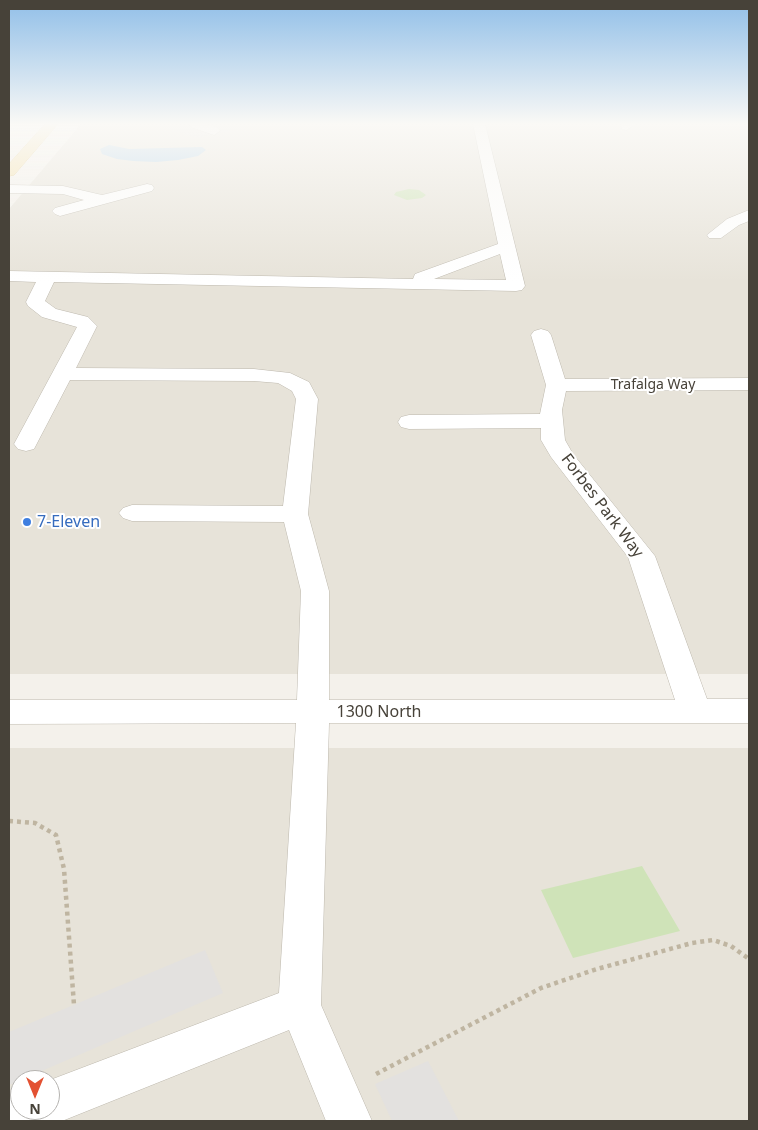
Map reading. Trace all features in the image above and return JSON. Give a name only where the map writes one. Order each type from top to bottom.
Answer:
[{"type":"street","points":[[9,276],[516,286],[491,177]]},
{"type":"street","points":[[60,211],[147,188]]},
{"type":"street","points":[[9,189],[63,190],[102,200]]},
{"type":"street","points":[[715,235],[733,222],[749,215]]},
{"type":"street","points":[[410,283],[506,246]]},
{"type":"street","points":[[26,444],[87,326],[81,320],[49,313],[35,302],[48,276]]},
{"type":"street","points":[[541,336],[557,385]]},
{"type":"street","points":[[65,369],[71,374],[84,375],[254,375],[283,377],[301,386],[307,399],[295,514],[315,591],[315,663],[300,1005],[349,1121]]},
{"type":"street","name":"Trafalga Way","points":[[557,385],[749,384]]},
{"type":"street","name":"Forbes Park Way","points":[[557,385],[550,422],[553,440],[563,457],[642,556],[695,711]]},
{"type":"street","points":[[409,422],[550,422]]},
{"type":"street","points":[[132,513],[295,514]]},
{"type":"street","name":"1300 North","points":[[9,712],[749,711]]},
{"type":"street","points":[[60,1099],[300,1005]]},
{"type":"path","points":[[9,821],[35,823],[56,836],[64,869],[74,1005]]},
{"type":"path","points":[[376,1074],[541,988],[597,969],[692,943],[713,940],[731,946],[749,959]]},
{"type":"shaded area","points":[[36,177],[749,177],[749,674],[9,674],[9,209]]},
{"type":"shaded area","points":[[9,748],[749,748],[749,1121],[9,1121]]},
{"type":"shaded area","points":[[205,950],[223,993],[44,1070],[10,1070],[9,1085],[9,1032]]},
{"type":"shaded area","points":[[428,1061],[459,1121],[392,1121],[375,1084]]},
{"type":"green space","points":[[409,189],[419,190],[426,195],[422,198],[407,200],[394,195],[396,192]]},
{"type":"green space","points":[[642,866],[680,931],[573,958],[541,890]]},
{"type":"place","name":"7-Eleven","points":[[27,522]]}]
